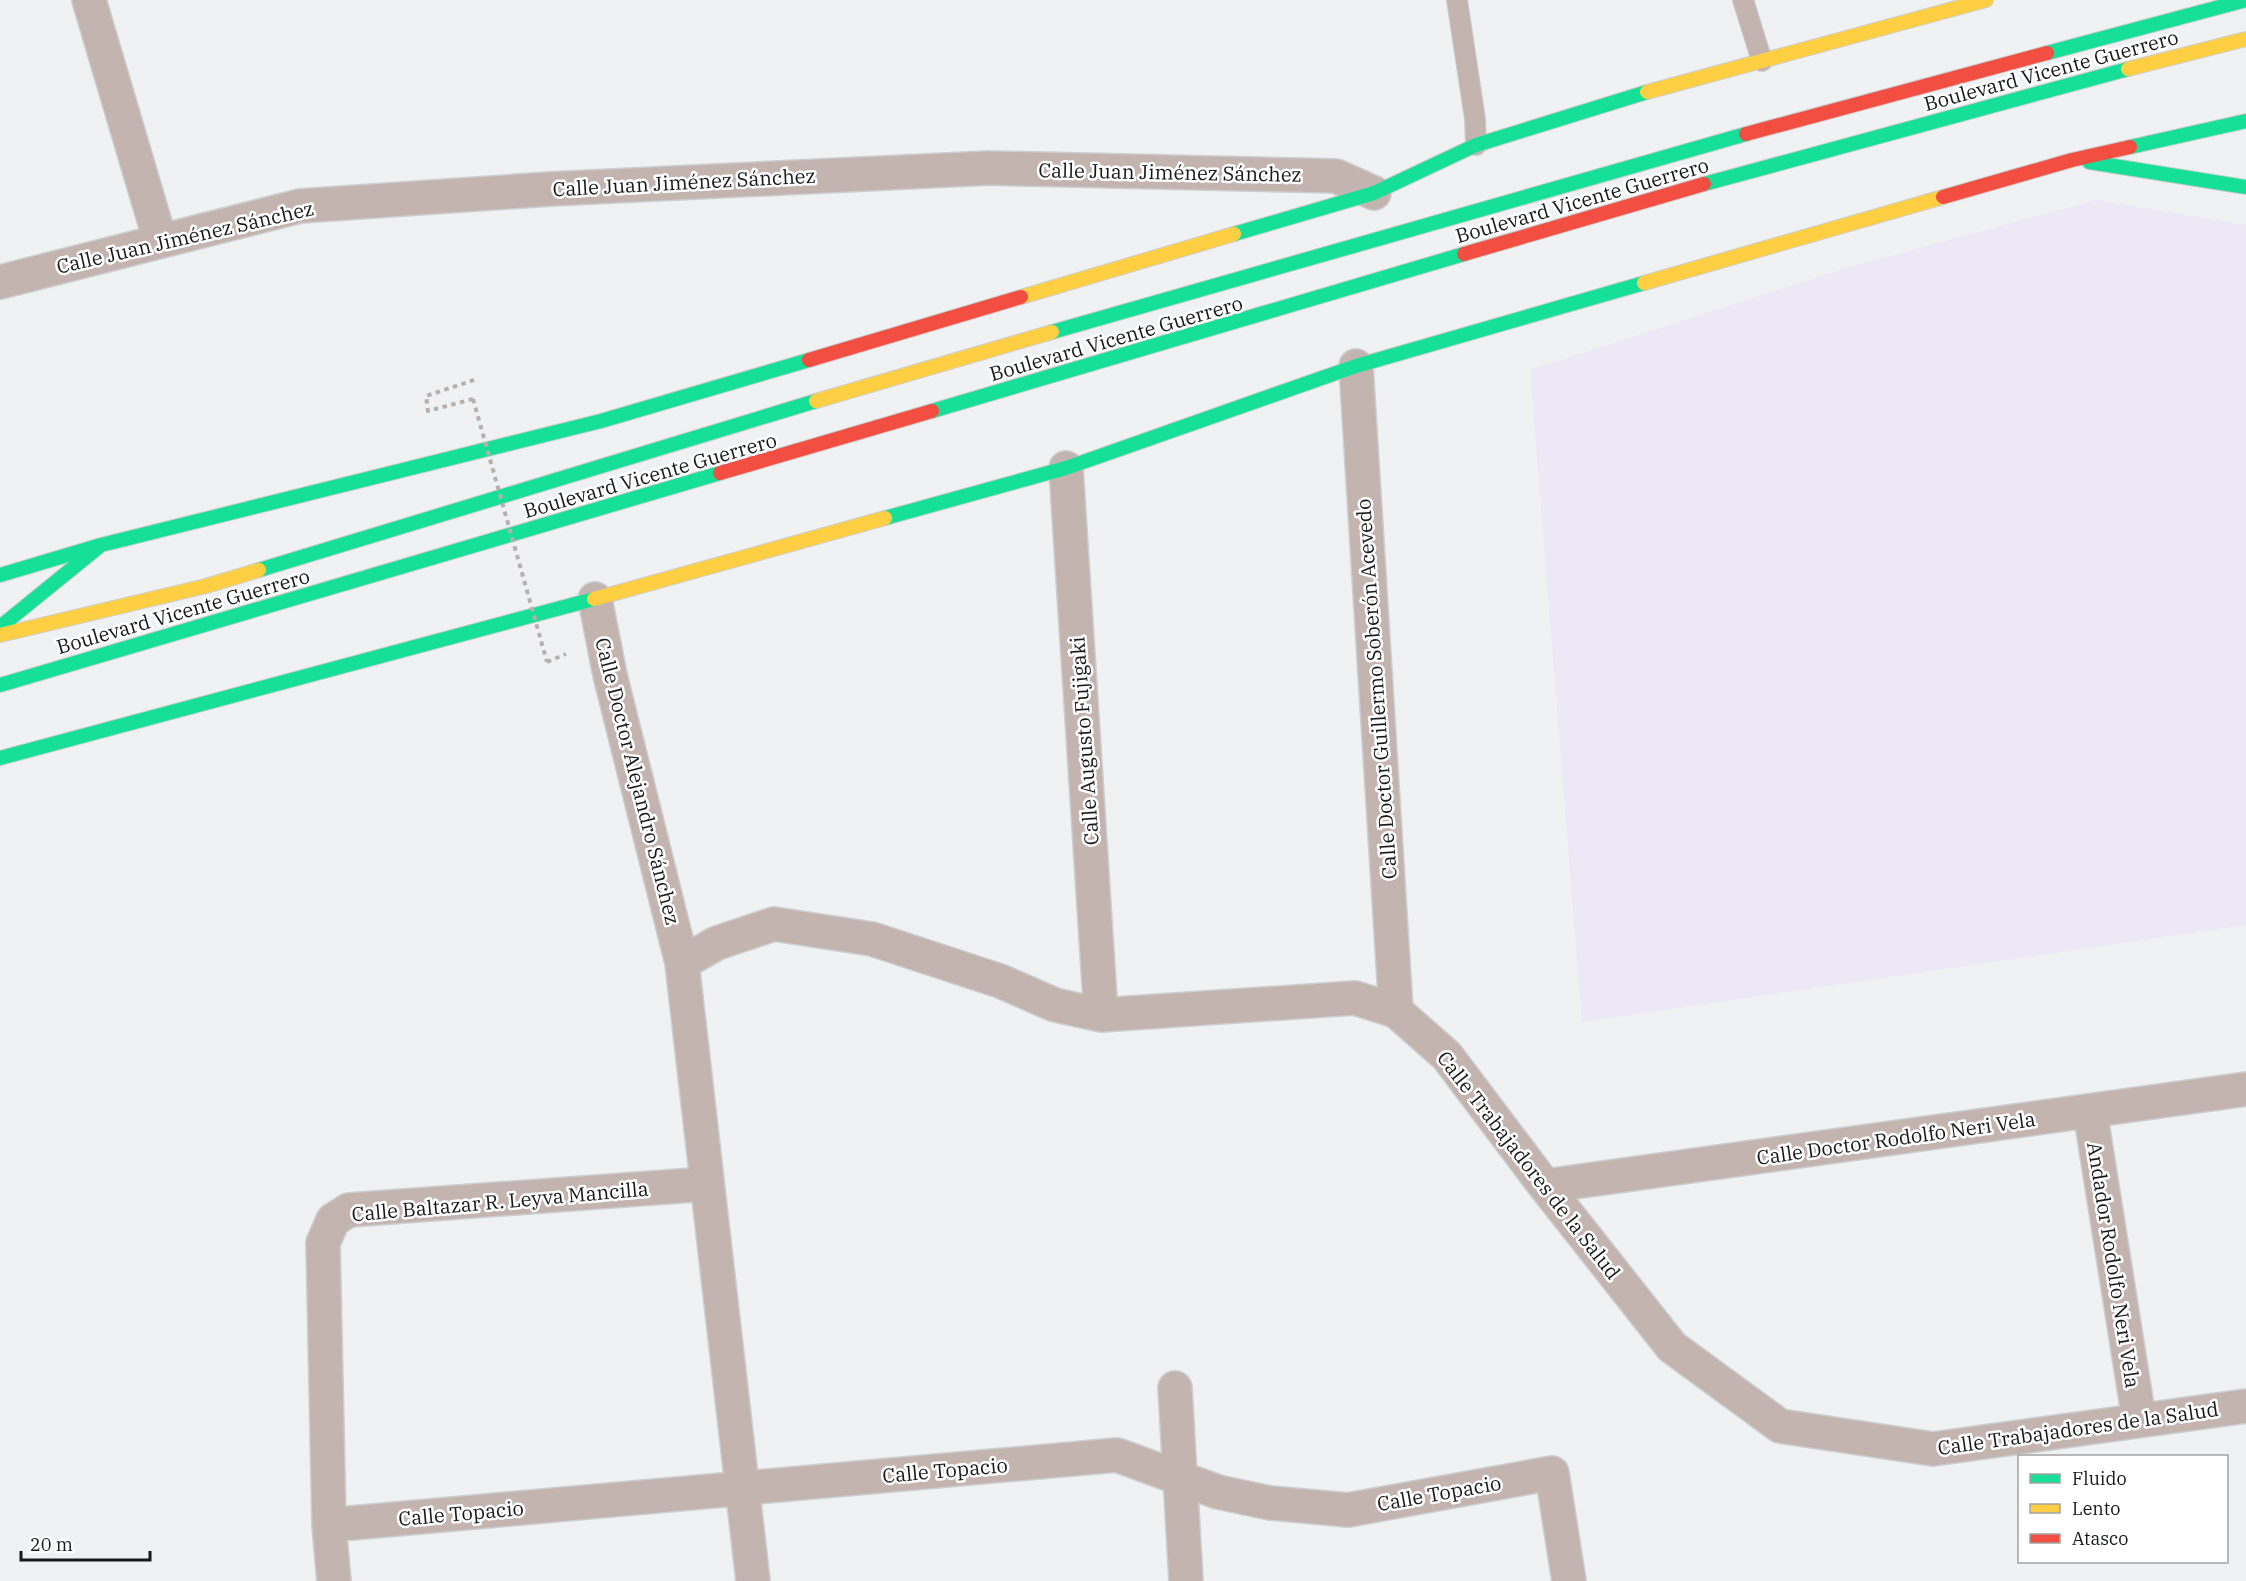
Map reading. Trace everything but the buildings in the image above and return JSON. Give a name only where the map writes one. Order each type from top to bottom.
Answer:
[{"type":"main road","points":[[0,575],[101,545],[601,421],[1374,193],[1476,145],[1634,95],[1986,0]]},
{"type":"main road","points":[[2126,33],[2198,0]]},
{"type":"main road","name":"Boulevard Vicente Guerrero","points":[[0,635],[206,586],[906,374],[1701,146],[2246,0]]},
{"type":"main road","name":"Boulevard Vicente Guerrero","points":[[0,686],[1678,192],[2109,74],[2246,39]]},
{"type":"main road","points":[[0,758],[595,599],[1066,468],[1356,366],[2072,160],[2246,121]]},
{"type":"main road","points":[[2072,160],[2246,187]]},
{"type":"main road","points":[[0,627],[101,545]]},
{"type":"street","points":[[89,0],[160,240]]},
{"type":"street","name":"Calle Juan Jiménez Sánchez","points":[[0,282],[300,206],[550,189],[989,168],[1336,176],[1374,193]]},
{"type":"street","name":"Calle Doctor Guillermo Soberón Acevedo","points":[[1356,366],[1396,1011]]},
{"type":"street","name":"Calle Augusto Fujigaki","points":[[1066,468],[1101,1015]]},
{"type":"street","name":"Calle Doctor Alejandro Sánchez","points":[[595,599],[610,675],[682,963]]},
{"type":"street","name":"Calle Trabajadores de la Salud","points":[[682,963],[717,943],[774,924],[872,939],[1000,981],[1055,1005],[1101,1015],[1355,998],[1396,1011],[1447,1056],[1545,1186],[1672,1347],[1780,1426],[1933,1449],[2246,1406]]},
{"type":"street","points":[[682,963],[753,1581]]},
{"type":"street","name":"Calle Doctor Rodolfo Neri Vela","points":[[1545,1186],[2246,1089]]},
{"type":"street","name":"Andador Rodolfo Neri Vela","points":[[2090,1111],[2139,1419]]},
{"type":"street","name":"Calle Baltazar R. Leyva Mancilla","points":[[334,1581],[328,1525],[324,1243],[333,1220],[349,1209],[707,1184]]},
{"type":"street","points":[[1175,1388],[1186,1581]]},
{"type":"street","name":"Calle Topacio","points":[[328,1525],[1117,1455],[1218,1492],[1270,1503],[1348,1510],[1552,1473],[1569,1581]]},
{"type":"lane","points":[[1457,0],[1476,145]]},
{"type":"lane","points":[[1743,0],[1762,61]]},
{"type":"path","points":[[474,380],[426,396],[428,411],[473,399],[547,662]]},
{"type":"shaded area","points":[[2096,200],[2246,225],[2246,925],[1582,1022],[1530,370],[1846,268]]},
{"type":"traffic: fast","points":[[2047,53],[2246,0]]},
{"type":"traffic: fast","points":[[1704,184],[2128,69]]},
{"type":"traffic: fast","points":[[1234,234],[1374,193],[1476,145],[1647,92]]},
{"type":"traffic: fast","points":[[2130,147],[2246,121]]},
{"type":"traffic: fast","points":[[1052,332],[1746,134]]},
{"type":"traffic: fast","points":[[2089,162],[2246,187]]},
{"type":"traffic: fast","points":[[932,411],[1464,254]]},
{"type":"traffic: fast","points":[[885,518],[1066,468],[1356,366],[1644,283]]},
{"type":"traffic: fast","points":[[0,575],[101,545],[601,421],[809,360]]},
{"type":"traffic: fast","points":[[259,570],[816,401]]},
{"type":"traffic: fast","points":[[0,685],[720,473]]},
{"type":"traffic: fast","points":[[0,627],[101,545]]},
{"type":"traffic: fast","points":[[0,758],[594,599]]},
{"type":"traffic: slow","points":[[1647,92],[1986,0]]},
{"type":"traffic: slow","points":[[2128,69],[2246,39]]},
{"type":"traffic: slow","points":[[1644,283],[1943,197]]},
{"type":"traffic: slow","points":[[1021,297],[1234,234]]},
{"type":"traffic: slow","points":[[816,401],[1052,332]]},
{"type":"traffic: slow","points":[[594,599],[885,518]]},
{"type":"traffic: slow","points":[[0,635],[206,586],[259,570]]},
{"type":"traffic: jam","points":[[1746,134],[2047,53]]},
{"type":"traffic: jam","points":[[1943,197],[2072,160],[2130,147]]},
{"type":"traffic: jam","points":[[1464,254],[1704,184]]},
{"type":"traffic: jam","points":[[809,360],[1021,297]]},
{"type":"traffic: jam","points":[[720,473],[932,411]]}]
